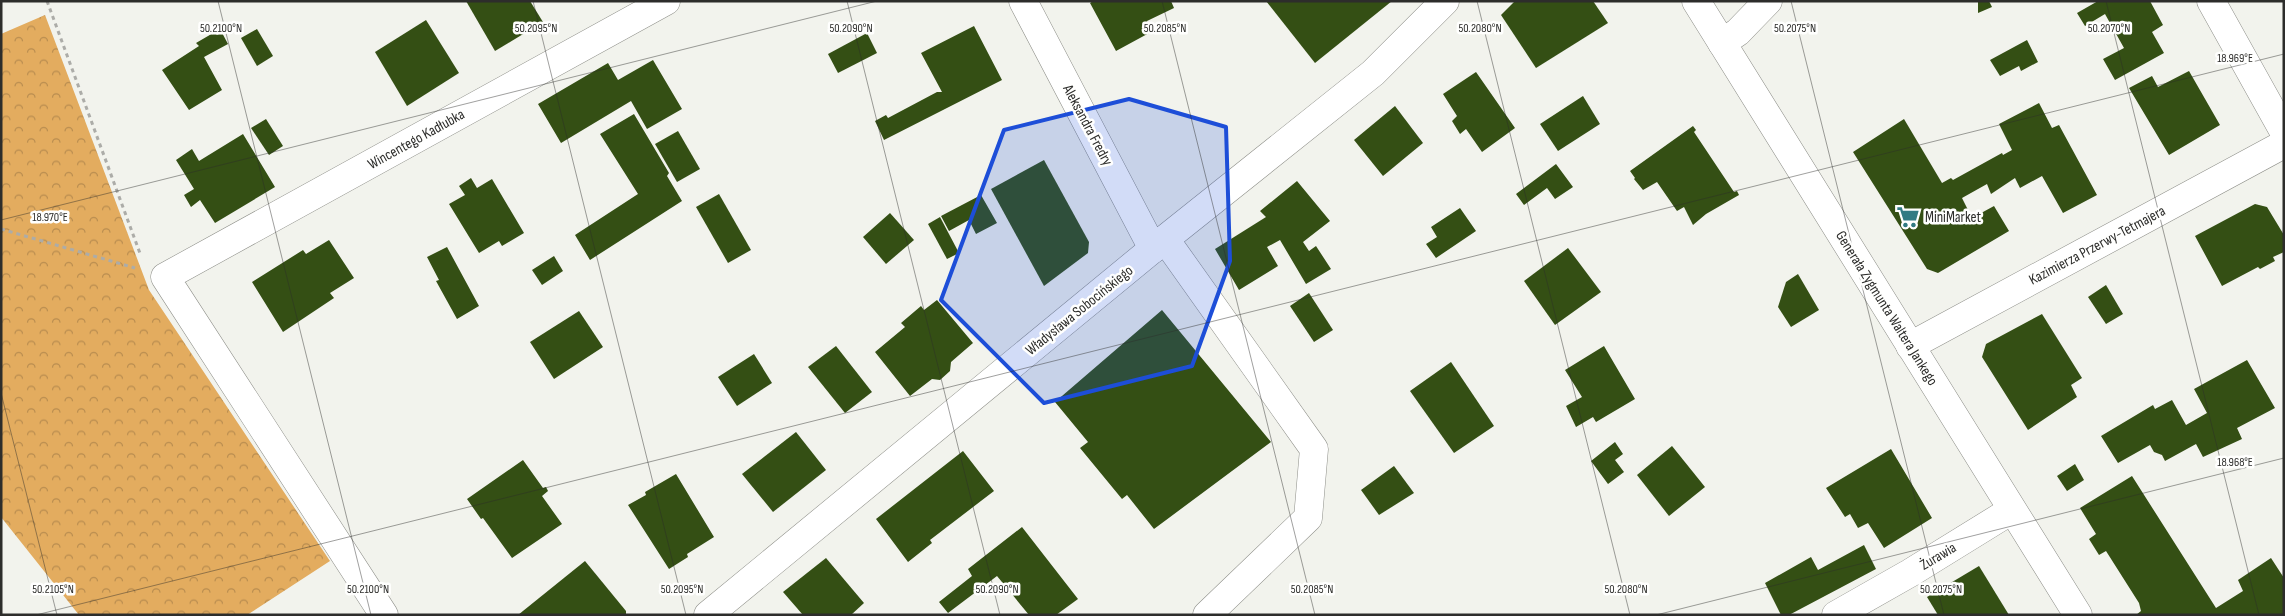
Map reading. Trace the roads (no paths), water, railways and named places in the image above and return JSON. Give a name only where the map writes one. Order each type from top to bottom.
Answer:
[{"type":"street","name":"Wincentego Kadłubka","points":[[384,615],[156,275],[666,1]]},
{"type":"street","name":"Aleksandra Fredry","points":[[1023,1],[1159,244],[1314,449],[1308,518],[1208,615]]},
{"type":"street","name":"Władysława Sobocińskiego","points":[[708,615],[1159,244],[1373,73],[1445,1]]},
{"type":"street","name":"Generała Zygmunta Waltera Jankego","points":[[1696,1],[2078,615]]},
{"type":"street","points":[[1722,43],[1738,32],[1768,1]]},
{"type":"street","points":[[2211,1],[2284,132]]},
{"type":"street","name":"Kazimierza Przerwy-Tetmajera","points":[[1910,346],[2284,144]]},
{"type":"street","name":"Żurawia","points":[[1836,615],[1910,573],[2012,510]]},
{"type":"place","name":"MiniMarket","points":[[1908,217]]}]
